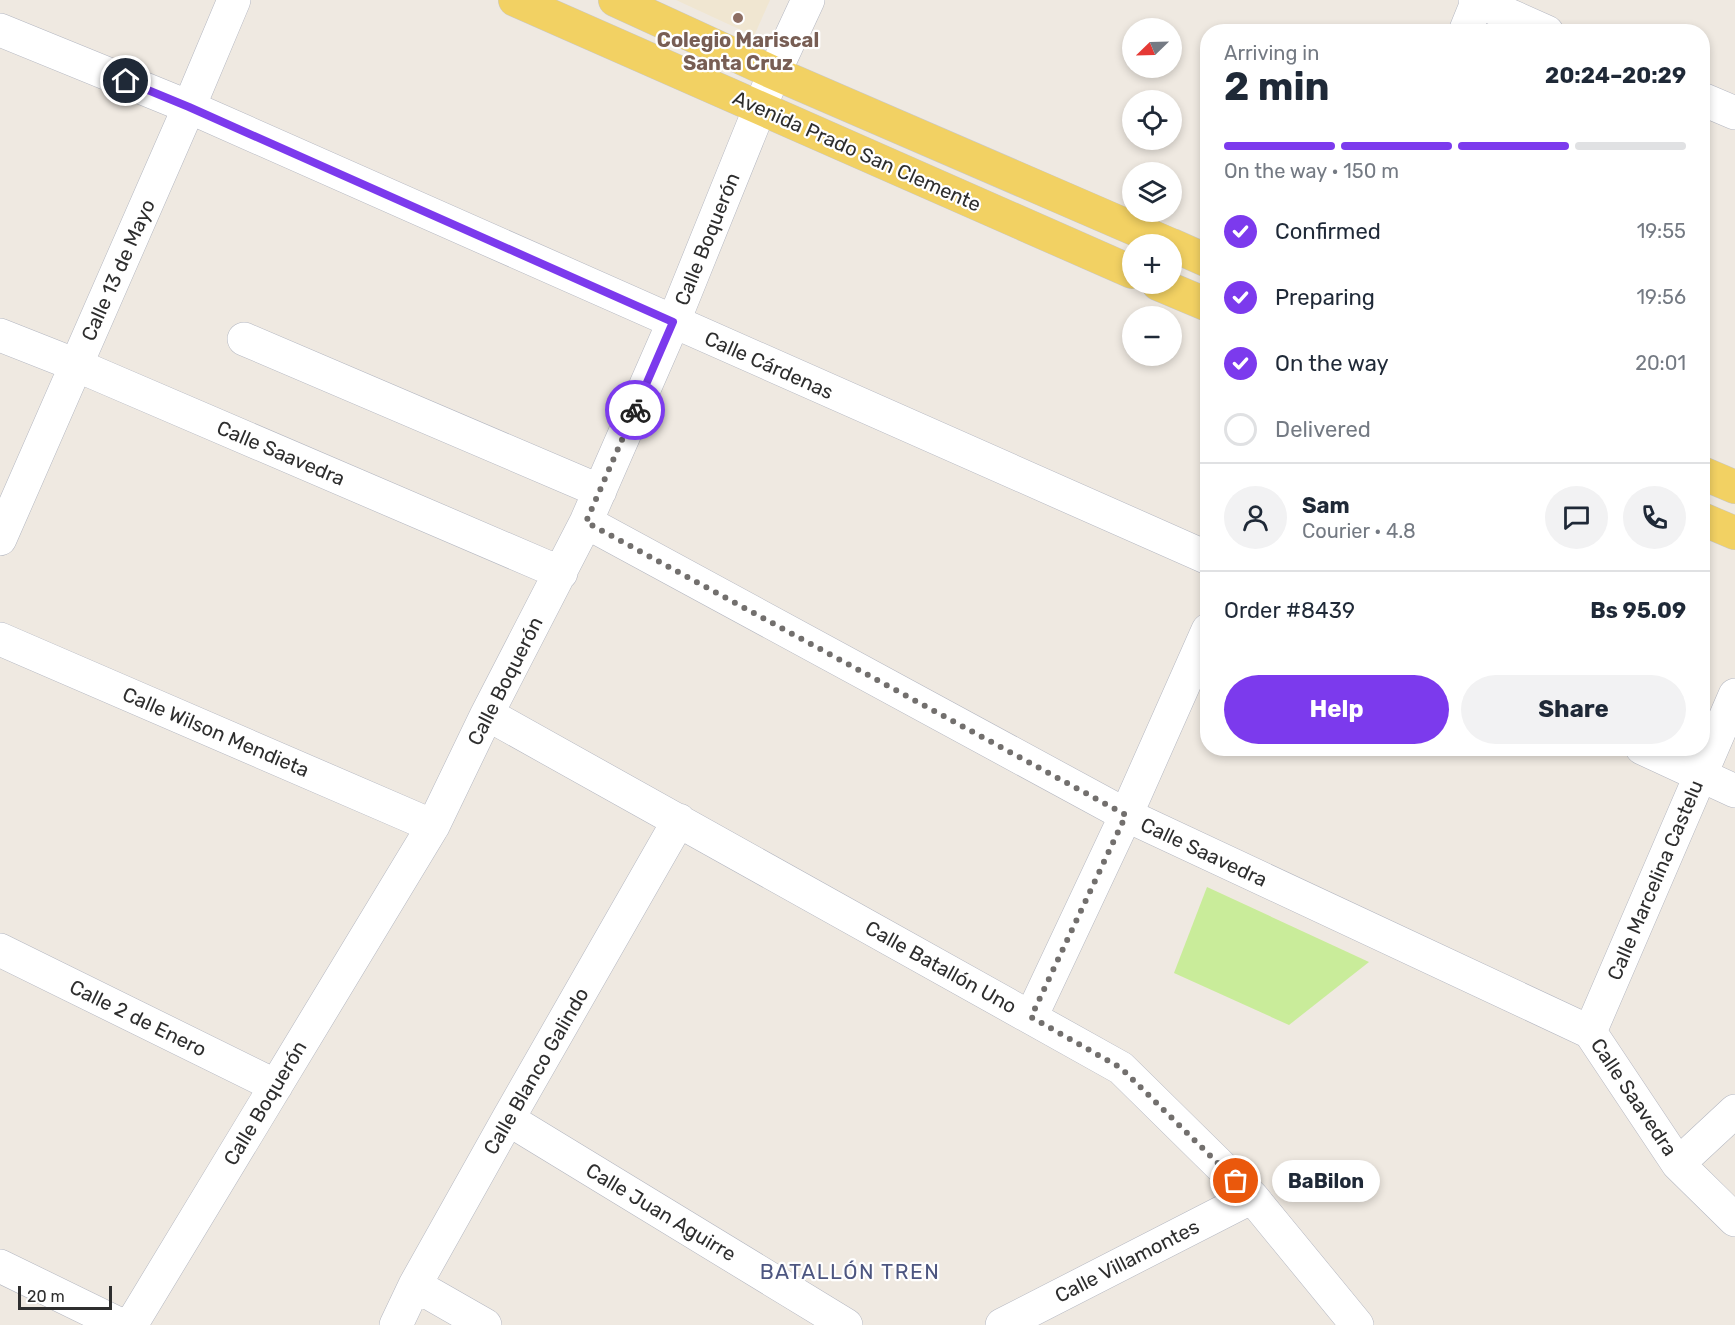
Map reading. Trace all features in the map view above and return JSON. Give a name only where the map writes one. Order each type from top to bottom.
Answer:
[{"type":"main road","name":"Avenida Prado San Clemente","points":[[515,0],[1122,268]]},
{"type":"main road","name":"Avenida Prado San Clemente","points":[[615,0],[774,73],[1146,234]]},
{"type":"main road","name":"Avenida Prado San Clemente","points":[[1182,250],[1200,258]]},
{"type":"main road","points":[[1182,294],[1200,302]]},
{"type":"main road","points":[[1710,476],[1735,487]]},
{"type":"main road","points":[[1710,522],[1735,532]]},
{"type":"street","name":"Calle 13 de Mayo","points":[[0,539],[234,0]]},
{"type":"street","name":"Calle Boquerón","points":[[131,1325],[433,826],[487,714],[586,522],[673,322],[774,73],[807,0]]},
{"type":"street","points":[[1468,24],[1477,0],[1530,24]]},
{"type":"street","name":"Calle Cárdenas","points":[[0,30],[189,107],[1200,554]]},
{"type":"street","points":[[1710,102],[1735,113]]},
{"type":"street","name":"Calle Saavedra","points":[[0,335],[76,365],[561,573]]},
{"type":"street","points":[[244,339],[600,491]]},
{"type":"street","name":"Calle Saavedra","points":[[586,522],[1126,815],[1590,1032],[1678,1164],[1735,1220]]},
{"type":"street","name":"Calle Wilson Mendieta","points":[[0,639],[433,826]]},
{"type":"street","points":[[1031,1017],[1126,815],[1200,648]]},
{"type":"street","name":"Calle Marcelina Castelu","points":[[1710,753],[1735,695]]},
{"type":"street","name":"Calle Batallón Uno","points":[[487,714],[1121,1068],[1252,1197],[1357,1325]]},
{"type":"street","points":[[1660,756],[1735,791]]},
{"type":"street","name":"Calle Marcelina Castelu","points":[[1590,1032],[1709,756]]},
{"type":"street","name":"Calle Blanco Galindo","points":[[396,1325],[415,1285],[508,1119],[679,820]]},
{"type":"street","name":"Calle 2 de Enero","points":[[0,950],[276,1086]]},
{"type":"street","points":[[1678,1164],[1735,1111]]},
{"type":"street","name":"Calle Juan Aguirre","points":[[508,1119],[846,1325]]},
{"type":"street","name":"Calle Villamontes","points":[[1002,1325],[1252,1197]]},
{"type":"street","points":[[0,1266],[121,1325]]},
{"type":"street","points":[[415,1285],[485,1325]]},
{"type":"shaded area","name":"Colegio Mariscal Santa Cruz","points":[[676,0],[770,0],[754,36]]},
{"type":"green space","points":[[1207,887],[1369,962],[1289,1025],[1174,973]]},
{"type":"way so far","points":[[635,410],[586,522],[1126,815],[1031,1017],[1121,1068],[1236,1181]]},
{"type":"place","name":"Colegio Mariscal Santa Cruz","points":[[738,18]]},
{"type":"place","name":"BaBilon","points":[[1236,1181]]},
{"type":"district","name":"BATALLÓN TREN","points":[[850,1272]]},
{"type":"route","points":[[126,81],[673,322],[635,410]]}]
